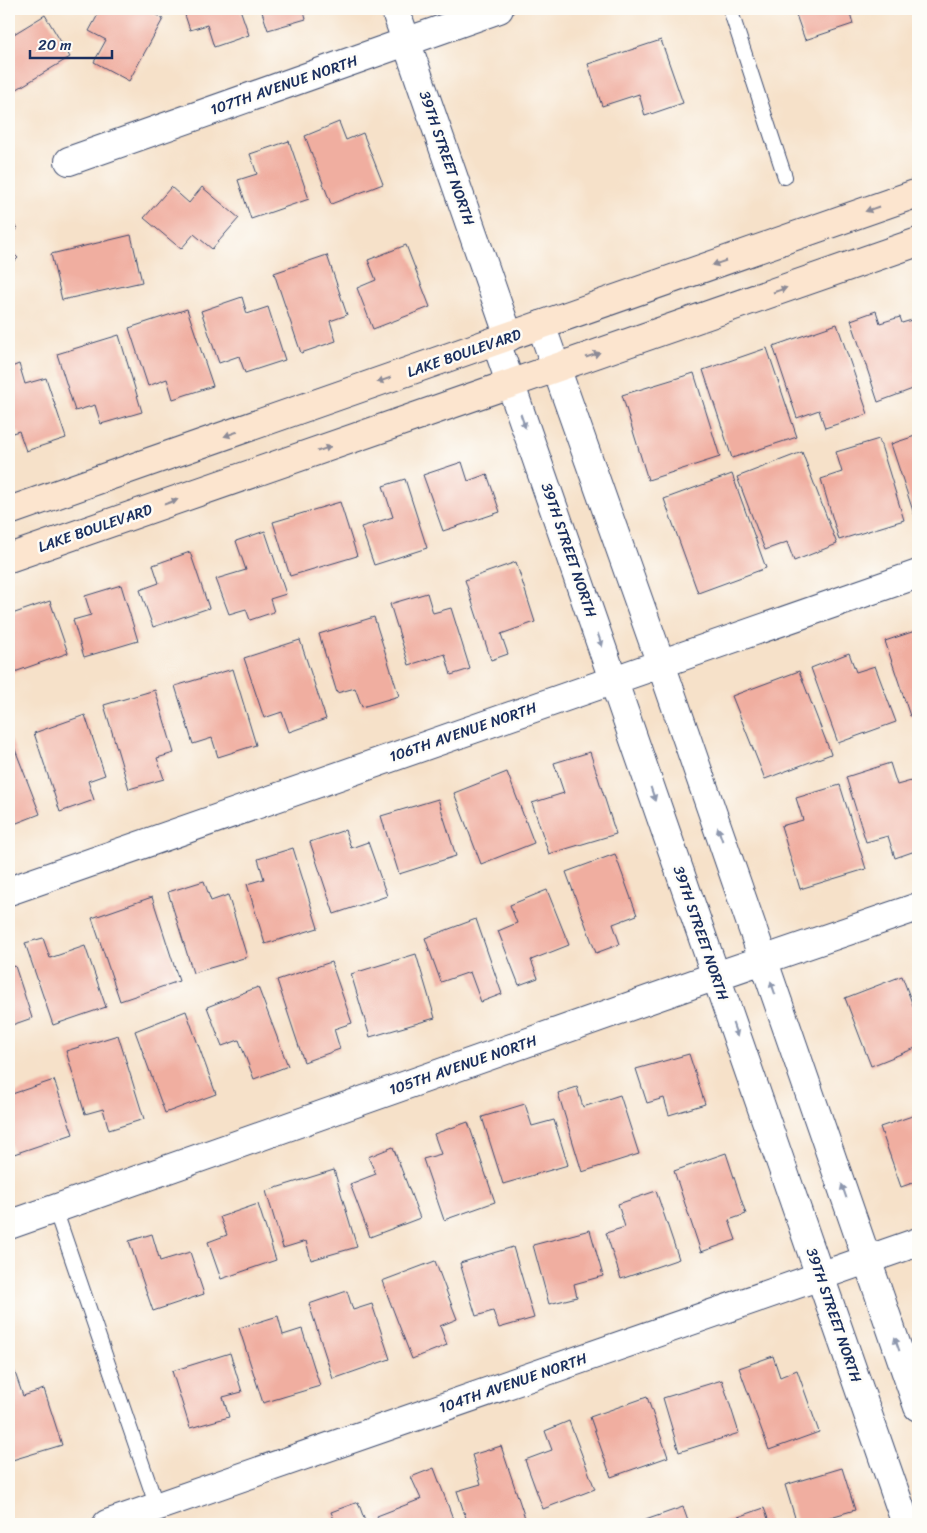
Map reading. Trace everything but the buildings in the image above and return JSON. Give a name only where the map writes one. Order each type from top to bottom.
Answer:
[{"type":"street","name":"39TH STREET NORTH","points":[[395,9],[502,339],[511,384],[906,1524]]},
{"type":"street","name":"107TH AVENUE NORTH","points":[[69,160],[498,9]]},
{"type":"street","name":"LAKE BOULEVARD","points":[[9,511],[918,193]]},
{"type":"street","name":"LAKE BOULEVARD","points":[[9,558],[918,242]]},
{"type":"street","points":[[541,326],[661,664],[918,1407]]},
{"type":"street","name":"106TH AVENUE NORTH","points":[[9,892],[918,574]]},
{"type":"street","name":"105TH AVENUE NORTH","points":[[9,1225],[716,976],[918,907]]},
{"type":"street","name":"104TH AVENUE NORTH","points":[[107,1524],[918,1242]]},
{"type":"lane","points":[[730,9],[785,177]]},
{"type":"lane","points":[[55,1209],[157,1507]]}]
